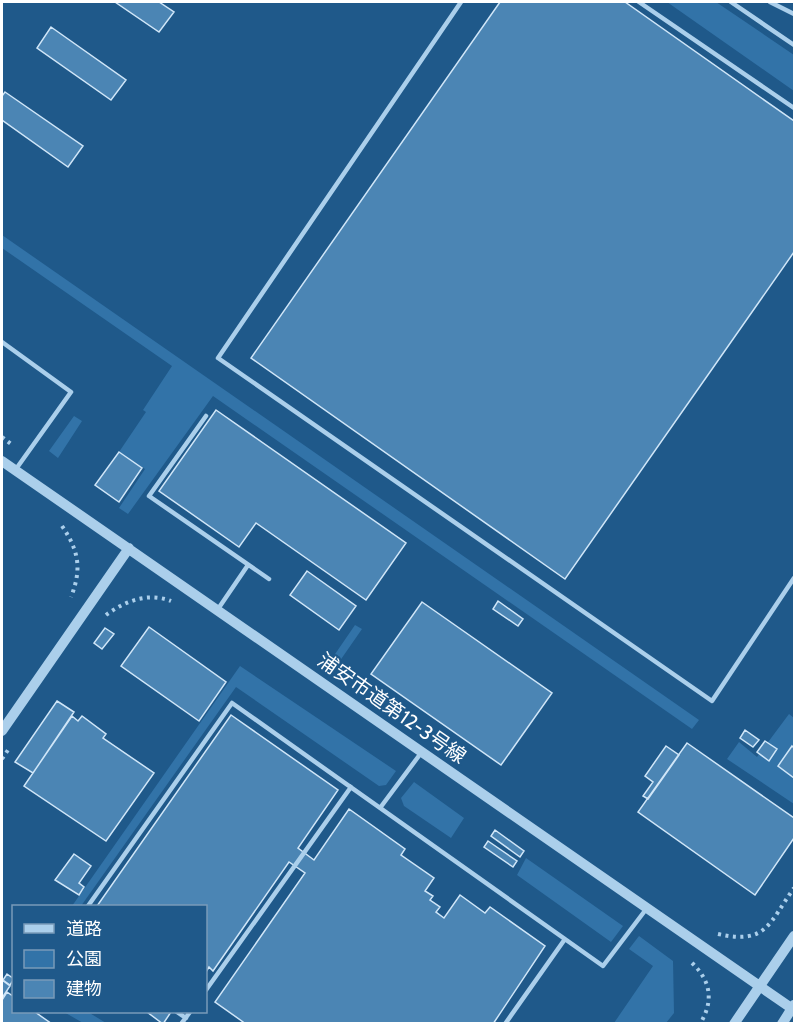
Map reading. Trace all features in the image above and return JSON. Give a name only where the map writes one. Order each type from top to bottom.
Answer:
[{"type":"street","name":"浦安市道第12-3号線","points":[[2,461],[760,987],[794,1008]]},
{"type":"street","points":[[2,731],[129,548]]},
{"type":"street","points":[[734,1023],[795,936]]},
{"type":"street","points":[[782,1023],[794,1008]]},
{"type":"lane","points":[[461,2],[218,358],[712,701],[795,579]]},
{"type":"lane","points":[[639,2],[795,108]]},
{"type":"lane","points":[[731,2],[795,45]]},
{"type":"lane","points":[[770,2],[795,14]]},
{"type":"lane","points":[[2,342],[71,392],[15,470]]},
{"type":"lane","points":[[206,416],[149,496],[270,579]]},
{"type":"lane","points":[[218,609],[248,565]]},
{"type":"lane","points":[[89,905],[232,703],[603,966],[647,908]]},
{"type":"lane","points":[[380,808],[422,751]]},
{"type":"lane","points":[[207,989],[351,787]]},
{"type":"lane","points":[[505,1023],[565,939]]},
{"type":"lane","points":[[180,1013],[186,1018]]},
{"type":"lane","points":[[181,1023],[189,1013]]},
{"type":"path","points":[[76,550],[78,580]]},
{"type":"path","points":[[117,606],[148,597]]},
{"type":"path","points":[[765,931],[795,888]]},
{"type":"path","points":[[700,1023],[707,1012],[710,991]]},
{"type":"green space","points":[[667,2],[716,2],[794,55],[794,91]]},
{"type":"green space","points":[[2,235],[699,720],[692,729],[213,396],[128,514],[119,508],[145,469],[119,452],[146,412],[143,410],[172,366],[2,248]]},
{"type":"green space","points":[[74,416],[82,421],[58,458],[49,451]]},
{"type":"green space","points":[[355,625],[362,629],[337,665],[331,660]]},
{"type":"green space","points":[[240,666],[396,771],[386,785],[379,786],[236,687],[82,905],[73,905]]},
{"type":"green space","points":[[789,714],[794,718],[794,804],[727,759],[739,742],[757,757]]},
{"type":"green space","points":[[414,782],[464,818],[451,838],[404,806],[401,798]]},
{"type":"green space","points":[[526,858],[623,926],[611,942],[517,875]]},
{"type":"green space","points":[[639,936],[673,961],[674,1013],[666,1023],[614,1023],[653,966],[629,949]]},
{"type":"green space","points":[[66,1013],[90,1013],[106,1023],[83,1023]]},
{"type":"building","points":[[115,2],[159,2],[174,12],[159,32]]},
{"type":"building","points":[[500,2],[625,2],[794,121],[794,252],[565,579],[251,358]]},
{"type":"building","points":[[51,27],[126,80],[111,100],[37,48]]},
{"type":"building","points":[[5,92],[83,146],[68,167],[2,120],[2,96]]},
{"type":"building","points":[[216,410],[406,543],[366,600],[256,523],[239,547],[159,491]]},
{"type":"building","points":[[119,452],[142,468],[119,502],[95,485]]},
{"type":"building","points":[[307,571],[356,606],[339,630],[290,595]]},
{"type":"building","points":[[498,601],[523,619],[518,626],[493,609]]},
{"type":"building","points":[[422,602],[552,693],[501,765],[371,674]]},
{"type":"building","points":[[149,627],[226,682],[199,721],[121,666]]},
{"type":"building","points":[[105,628],[114,634],[102,649],[94,643]]},
{"type":"building","points":[[57,701],[74,712],[33,773],[15,762]]},
{"type":"building","points":[[231,715],[338,790],[298,848],[314,860],[349,809],[405,849],[401,855],[434,878],[425,891],[433,896],[430,900],[440,907],[436,912],[444,918],[460,895],[485,913],[490,907],[545,946],[493,1024],[246,1024],[215,1002],[305,873],[289,862],[213,971],[209,967],[207,970],[207,905],[98,905]]},
{"type":"building","points":[[72,716],[78,721],[82,716],[106,734],[103,738],[154,773],[106,841],[24,786]]},
{"type":"building","points":[[745,730],[759,740],[753,747],[740,738]]},
{"type":"building","points":[[765,741],[777,749],[769,761],[757,752]]},
{"type":"building","points":[[687,743],[794,818],[794,838],[755,895],[638,812]]},
{"type":"building","points":[[666,746],[679,755],[648,799],[643,796],[653,782],[645,776]]},
{"type":"building","points":[[792,746],[794,748],[794,778],[778,766]]},
{"type":"building","points":[[495,830],[524,851],[520,857],[491,836]]},
{"type":"building","points":[[488,841],[517,861],[513,867],[484,847]]},
{"type":"building","points":[[74,854],[91,866],[79,883],[84,887],[79,895],[55,880]]},
{"type":"building","points":[[7,974],[12,978],[10,985],[3,980]]},
{"type":"building","points":[[2,980],[10,986],[2,998]]},
{"type":"building","points":[[7,992],[12,996],[12,1013],[36,1013],[52,1024],[2,1024],[2,1000]]},
{"type":"building","points":[[148,1013],[170,1013],[163,1024]]}]
